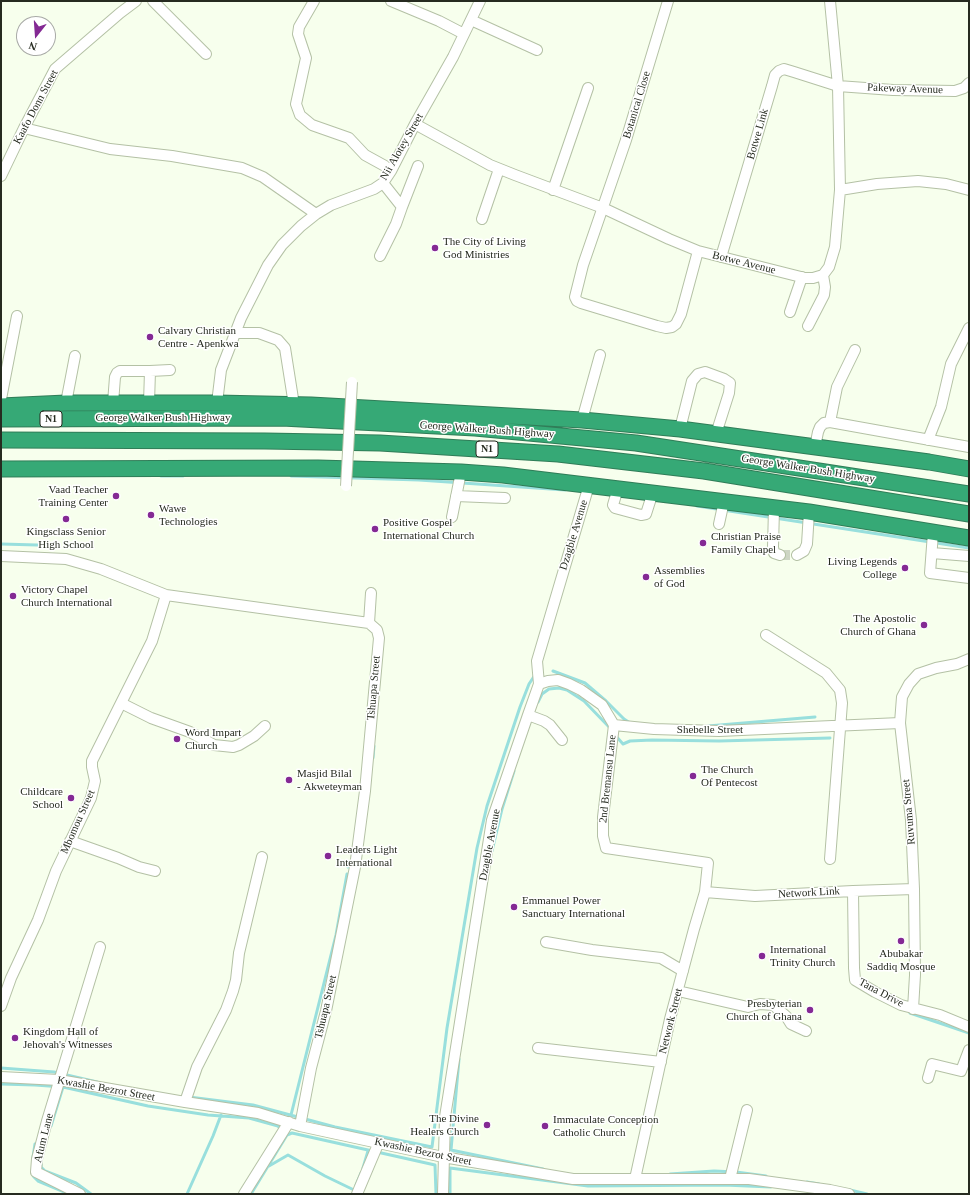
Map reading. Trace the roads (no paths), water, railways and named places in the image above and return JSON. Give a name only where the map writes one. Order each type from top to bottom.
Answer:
[{"type":"highway","points":[[1,406],[66,402],[217,403],[294,405],[582,420],[680,429],[969,469]]},
{"type":"highway","points":[[100,418],[146,415],[217,403],[282,418]]},
{"type":"highway","name":"George Walker Bush Highway","points":[[1,419],[282,418],[475,428],[630,442],[969,494]]},
{"type":"highway","name":"George Walker Bush Highway","points":[[1,440],[265,441],[372,443],[482,448],[558,454],[704,471],[969,514]]},
{"type":"highway","points":[[1,469],[318,468],[461,472],[503,475],[653,492],[810,512],[969,538]]},
{"type":"street","name":"Kaafo Donn Street","points":[[1,176],[55,69],[136,1]]},
{"type":"street","points":[[153,1],[206,54]]},
{"type":"street","points":[[314,1],[300,27],[298,34],[306,58],[296,104],[300,115],[312,125],[349,138],[365,155],[391,171]]},
{"type":"street","points":[[391,1],[439,21],[464,34]]},
{"type":"street","name":"Nii Alotey Street","points":[[217,403],[220,374],[235,332],[268,265],[282,245],[301,226],[316,214],[331,205],[374,189],[383,183],[439,82],[480,1]]},
{"type":"street","name":"Botanical Close","points":[[668,1],[626,140],[575,297],[577,301],[581,303],[657,326],[666,328],[672,327],[676,324],[681,314],[698,251]]},
{"type":"street","points":[[808,326],[824,295],[825,287],[823,275],[829,267],[835,247],[840,190],[838,86],[830,1]]},
{"type":"street","points":[[471,20],[537,50]]},
{"type":"street","name":"Botwe Link","points":[[721,257],[775,75],[784,69],[838,86]]},
{"type":"street","name":"Pakeway Avenue","points":[[838,86],[893,90],[955,91],[964,88],[969,83]]},
{"type":"street","points":[[553,190],[588,88]]},
{"type":"street","name":"Botwe Avenue","points":[[415,124],[499,168],[603,208],[698,251],[802,277],[813,278],[823,275]]},
{"type":"street","points":[[24,128],[110,149],[172,156],[242,168],[263,177],[316,214]]},
{"type":"street","points":[[380,256],[396,224],[418,166]]},
{"type":"street","points":[[482,219],[499,168]]},
{"type":"street","points":[[840,190],[877,184],[918,181],[946,184],[969,190]]},
{"type":"street","points":[[383,183],[402,207]]},
{"type":"street","points":[[790,312],[802,277]]},
{"type":"street","points":[[1,399],[17,316]]},
{"type":"street","points":[[928,440],[941,407],[951,364],[969,328]]},
{"type":"street","points":[[235,332],[259,333],[278,340],[285,348],[294,405]]},
{"type":"street","points":[[830,422],[837,387],[855,350]]},
{"type":"street","points":[[582,420],[600,355]]},
{"type":"street","points":[[66,402],[75,356]]},
{"type":"street","points":[[113,402],[115,377],[120,371],[170,370]]},
{"type":"street","points":[[149,403],[150,371]]},
{"type":"street","points":[[680,429],[692,381],[698,374],[705,372],[724,379],[730,383],[729,393],[716,434]]},
{"type":"street","points":[[346,486],[352,382]]},
{"type":"street","points":[[815,447],[820,427],[824,423],[830,422],[969,447]]},
{"type":"street","points":[[452,517],[461,472]]},
{"type":"street","name":"Dzagble Avenue","points":[[443,1194],[445,1117],[492,820],[540,684],[537,661],[589,485]]},
{"type":"street","points":[[618,488],[613,505],[615,508],[641,515],[646,514],[653,492]]},
{"type":"street","points":[[456,496],[505,498]]},
{"type":"street","points":[[719,524],[724,501]]},
{"type":"street","points":[[774,508],[773,547],[774,553],[780,555]]},
{"type":"street","points":[[797,555],[804,551],[807,544],[810,512]]},
{"type":"street","points":[[933,533],[930,573],[969,578]]},
{"type":"street","points":[[932,553],[969,556]]},
{"type":"street","points":[[1,556],[66,559],[101,569],[166,595],[369,623],[371,593]]},
{"type":"street","name":"Mbomou Street","points":[[1,1006],[11,978],[38,920],[56,871],[92,798],[95,781],[92,761],[152,641],[166,595]]},
{"type":"street","name":"Tshuapa Street","points":[[300,1126],[311,1068],[326,1011],[355,867],[379,638],[377,630],[369,623]]},
{"type":"street","points":[[766,635],[826,673],[840,690],[842,703],[830,859]]},
{"type":"street","name":"Ruvuma Street","points":[[913,1009],[915,975],[914,889],[911,820],[900,724],[902,698],[909,684],[918,674],[936,668],[957,664],[969,659]]},
{"type":"street","points":[[540,684],[558,680],[581,690],[602,705],[614,725]]},
{"type":"street","points":[[121,703],[151,718],[190,732],[214,745],[233,747],[239,745],[254,736],[265,726]]},
{"type":"street","points":[[528,715],[550,725],[562,740]]},
{"type":"street","name":"Shebelle Street","points":[[614,725],[654,729],[720,731],[900,724]]},
{"type":"street","name":"2nd Bremansu Lane","points":[[614,725],[603,817],[603,836],[606,848],[708,863]]},
{"type":"street","points":[[70,840],[118,858],[139,868],[155,870]]},
{"type":"street","points":[[185,1102],[197,1067],[226,1010],[236,980],[239,953],[262,857]]},
{"type":"street","name":"Network Street","points":[[635,1179],[678,991],[705,892],[708,863]]},
{"type":"street","name":"Network Link","points":[[705,892],[755,896],[914,889]]},
{"type":"street","name":"Tana Drive","points":[[853,891],[855,980],[887,998],[913,1009],[940,1015],[969,1027]]},
{"type":"street","points":[[546,942],[606,952],[661,958],[683,971]]},
{"type":"street","points":[[59,1080],[100,947]]},
{"type":"street","points":[[678,991],[748,1007],[760,1004],[773,1006],[786,1016],[791,1024],[806,1030]]},
{"type":"street","points":[[538,1048],[661,1062]]},
{"type":"street","points":[[928,1078],[932,1064],[961,1071],[969,1050]]},
{"type":"street","name":"Kwashie Bezrot Street","points":[[1,1077],[59,1080],[185,1102],[258,1112],[300,1126],[443,1157],[573,1178],[756,1180],[849,1194]]},
{"type":"street","name":"Afum Lane","points":[[59,1080],[39,1151],[36,1172],[80,1194]]},
{"type":"street","points":[[730,1179],[747,1110]]},
{"type":"street","points":[[244,1194],[289,1122]]},
{"type":"street","points":[[357,1194],[379,1142]]},
{"type":"waterway","points":[[161,476],[183,476]]},
{"type":"waterway","points":[[291,476],[419,480],[565,490]]},
{"type":"waterway","points":[[697,506],[969,548]]},
{"type":"waterway","points":[[1,544],[37,545],[46,547]]},
{"type":"waterway","points":[[553,671],[585,683],[630,723]]},
{"type":"waterway","points":[[189,1097],[253,1105],[335,1127],[432,1147],[447,1028],[477,848],[487,806],[520,707],[529,684],[535,675]]},
{"type":"waterway","points":[[538,702],[542,694],[549,689],[559,688],[567,690],[584,701],[611,729]]},
{"type":"waterway","points":[[708,726],[815,717]]},
{"type":"waterway","points":[[615,735],[623,744],[630,741],[652,740],[719,741],[830,738]]},
{"type":"waterway","points":[[373,758],[374,746]]},
{"type":"waterway","points":[[492,851],[502,809],[514,771]]},
{"type":"waterway","points":[[291,1115],[336,935],[347,874]]},
{"type":"waterway","points":[[910,1013],[969,1033]]},
{"type":"waterway","points":[[459,1059],[451,1150],[543,1169]]},
{"type":"waterway","points":[[1,1068],[54,1072],[97,1082]]},
{"type":"waterway","points":[[1,1084],[63,1087],[148,1106],[208,1115],[249,1118],[278,1126],[285,1135],[287,1135]]},
{"type":"waterway","points":[[51,1126],[63,1087]]},
{"type":"waterway","points":[[187,1194],[221,1115]]},
{"type":"waterway","points":[[251,1194],[287,1135],[292,1133],[435,1165],[436,1194]]},
{"type":"waterway","points":[[33,1157],[35,1144]]},
{"type":"waterway","points":[[363,1168],[368,1151]]},
{"type":"waterway","points":[[269,1166],[288,1155],[325,1176],[354,1190]]},
{"type":"waterway","points":[[41,1164],[41,1167],[45,1171],[76,1183],[91,1194]]},
{"type":"waterway","points":[[450,1194],[450,1168],[588,1186],[724,1185],[771,1187]]},
{"type":"waterway","points":[[670,1174],[714,1171],[766,1176]]},
{"type":"waterway","points":[[32,1173],[38,1181],[69,1194]]},
{"type":"waterway","points":[[356,1185],[361,1173]]},
{"type":"waterway","points":[[807,1182],[819,1184]]},
{"type":"waterway","points":[[850,1190],[867,1194]]},
{"type":"tunnel","points":[[780,555],[797,555]]},
{"type":"place","name":"The City of Living God Ministries","points":[[435,248]]},
{"type":"place","name":"Calvary Christian Centre - Apenkwa","points":[[150,337]]},
{"type":"place","name":"Vaad Teacher Training Center","points":[[116,496]]},
{"type":"place","name":"Wawe Technologies","points":[[151,515]]},
{"type":"place","name":"Kingsclass Senior High School","points":[[66,519]]},
{"type":"place","name":"Positive Gospel International Church","points":[[375,529]]},
{"type":"place","name":"Christian Praise Family Chapel","points":[[703,543]]},
{"type":"place","name":"Living Legends College","points":[[905,568]]},
{"type":"place","name":"Assemblies of God","points":[[646,577]]},
{"type":"place","name":"Victory Chapel Church International","points":[[13,596]]},
{"type":"place","name":"The Apostolic Church of Ghana","points":[[924,625]]},
{"type":"place","name":"Word Impart Church","points":[[177,739]]},
{"type":"place","name":"The Church Of Pentecost","points":[[693,776]]},
{"type":"place","name":"Masjid Bilal - Akweteyman","points":[[289,780]]},
{"type":"place","name":"Childcare School","points":[[71,798]]},
{"type":"place","name":"Leaders Light International","points":[[328,856]]},
{"type":"place","name":"Emmanuel Power Sanctuary International","points":[[514,907]]},
{"type":"place","name":"Abubakar Saddiq Mosque","points":[[901,941]]},
{"type":"place","name":"International Trinity Church","points":[[762,956]]},
{"type":"place","name":"Presbyterian Church of Ghana","points":[[810,1010]]},
{"type":"place","name":"Kingdom Hall of Jehovah's Witnesses","points":[[15,1038]]},
{"type":"place","name":"The Divine Healers Church","points":[[487,1125]]},
{"type":"place","name":"Immaculate Conception Catholic Church","points":[[545,1126]]}]
